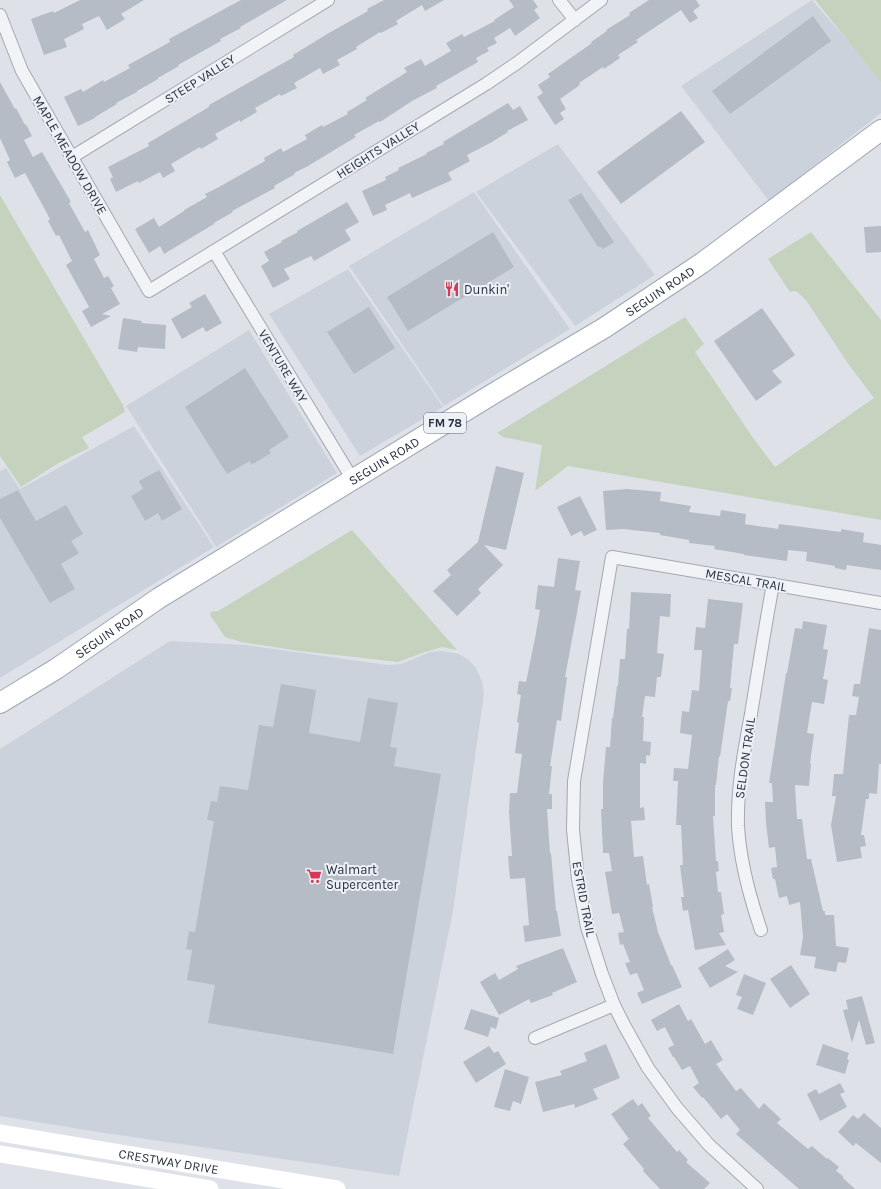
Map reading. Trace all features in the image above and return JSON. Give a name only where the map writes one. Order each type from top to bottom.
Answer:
[{"type":"main road","name":"SEGUIN ROAD","points":[[0,703],[56,669],[159,598],[489,396],[604,328],[702,263],[881,130]]},
{"type":"street","name":"STEEP VALLEY","points":[[72,157],[328,0]]},
{"type":"street","points":[[559,0],[575,20]]},
{"type":"street","name":"HEIGHTS VALLEY","points":[[149,291],[486,84],[517,63],[601,0]]},
{"type":"street","name":"MAPLE MEADOW DRIVE","points":[[0,15],[22,71],[149,291]]},
{"type":"street","name":"VENTURE WAY","points":[[214,251],[353,480]]},
{"type":"street","name":"MESCAL TRAIL","points":[[612,557],[881,603]]},
{"type":"street","name":"ESTRID TRAIL","points":[[612,557],[574,781],[573,830],[578,879],[587,927],[602,974],[614,1004],[648,1068],[676,1108],[709,1145],[757,1189]]},
{"type":"street","name":"SELDON TRAIL","points":[[761,930],[750,897],[741,858],[738,826],[739,794],[742,762],[773,584]]},
{"type":"street","points":[[535,1038],[614,1004]]},
{"type":"street","name":"CRESTWAY DRIVE","points":[[0,1133],[337,1189]]},
{"type":"street","name":"CRESTWAY DRIVE","points":[[0,1154],[210,1189]]},
{"type":"street","points":[[131,1176],[135,1155]]},
{"type":"shaded area","points":[[812,0],[881,79],[881,113],[769,201],[681,86]]},
{"type":"shaded area","points":[[558,144],[655,275],[575,326],[476,192]]},
{"type":"shaded area","points":[[474,192],[570,329],[444,406],[349,266]]},
{"type":"shaded area","points":[[348,269],[443,407],[360,456],[269,314]]},
{"type":"shaded area","points":[[249,330],[337,473],[216,547],[126,406]]},
{"type":"shaded area","points":[[134,426],[214,547],[0,678],[0,471],[6,468],[20,489]]},
{"type":"shaded area","points":[[170,641],[246,645],[388,665],[401,664],[430,652],[442,651],[459,654],[469,660],[476,668],[482,681],[484,694],[453,911],[399,1176],[98,1132],[0,1116],[0,749]]},
{"type":"green space","points":[[815,0],[881,0],[881,82]]},
{"type":"green space","points":[[0,195],[123,405],[125,412],[82,437],[89,448],[57,464],[21,487],[0,456]]},
{"type":"green space","points":[[811,232],[881,320],[881,520],[568,466],[535,491],[542,445],[503,437],[497,433],[685,317],[704,344],[695,352],[751,435],[775,467],[874,398],[849,365],[806,300],[796,291],[790,292],[768,259]]},
{"type":"green space","points":[[352,530],[457,650],[442,647],[398,662],[300,651],[241,642],[225,637],[210,615],[211,612],[218,611]]},
{"type":"building","points":[[80,0],[144,0],[121,14],[125,19],[107,30],[99,16],[82,24],[84,29],[64,39],[67,47],[44,55],[31,19],[53,11],[54,13]]},
{"type":"building","points":[[241,0],[287,0],[220,39],[221,41],[178,65],[179,66],[116,103],[117,104],[95,118],[78,126],[64,97],[81,89],[83,92],[103,80],[104,82],[130,68],[128,65],[170,42],[169,39]]},
{"type":"building","points":[[384,0],[444,0],[425,11],[422,5],[396,21],[398,24],[381,33],[380,32],[356,47],[357,49],[337,60],[340,65],[323,74],[320,68],[294,83],[297,88],[281,96],[280,94],[255,108],[257,112],[215,134],[218,139],[201,149],[200,147],[171,164],[175,171],[163,178],[160,172],[139,183],[138,181],[116,192],[110,179],[113,177],[108,167],[149,146],[148,143],[209,107],[209,105],[294,57],[293,55]]},
{"type":"building","points":[[509,0],[533,0],[538,7],[534,10],[540,18],[515,36],[510,28],[494,38],[497,43],[487,48],[489,51],[476,58],[478,62],[436,86],[437,88],[412,101],[380,122],[379,121],[354,135],[356,137],[294,173],[295,174],[274,186],[275,188],[232,211],[233,212],[164,254],[160,246],[149,253],[135,229],[154,218],[159,227],[207,197],[205,194],[265,161],[264,158],[281,148],[283,152],[307,139],[305,135],[322,125],[323,127],[348,114],[347,112],[367,100],[365,98],[407,72],[404,68],[421,59],[425,66],[451,51],[446,43],[462,34],[464,37],[495,21],[494,20],[514,7]]},
{"type":"building","points":[[649,0],[696,0],[700,6],[693,11],[698,18],[690,23],[681,10],[636,40],[638,42],[618,55],[620,58],[579,83],[580,85],[560,99],[566,109],[560,113],[564,119],[555,125],[537,97],[543,93],[538,85],[550,77],[548,74],[592,43],[591,42],[607,31],[606,30],[630,15],[629,13]]},
{"type":"building","points":[[813,16],[831,41],[730,114],[712,91]]},
{"type":"building","points":[[0,82],[32,136],[24,140],[33,157],[42,152],[71,202],[69,203],[85,232],[88,230],[100,255],[94,259],[104,278],[108,276],[114,286],[111,288],[120,304],[102,314],[111,316],[91,327],[82,311],[89,307],[66,265],[72,261],[59,235],[56,236],[48,221],[50,219],[25,173],[15,178],[7,162],[10,160],[0,138]]},
{"type":"building","points":[[508,103],[513,110],[520,106],[528,120],[467,155],[470,161],[448,173],[452,180],[412,198],[410,193],[385,205],[387,210],[373,216],[362,191],[386,180],[385,177],[399,170],[398,168],[444,144],[443,142]]},
{"type":"building","points":[[681,111],[705,142],[621,204],[597,172]]},
{"type":"building","points":[[581,193],[614,242],[603,249],[600,246],[598,247],[568,200]]},
{"type":"building","points":[[347,202],[359,222],[345,230],[351,240],[314,261],[311,256],[284,269],[290,279],[273,288],[261,266],[269,261],[264,252]]},
{"type":"building","points":[[881,226],[881,252],[866,253],[864,227]]},
{"type":"building","points":[[493,232],[514,267],[408,331],[387,297]]},
{"type":"building","points":[[205,294],[222,323],[206,332],[203,327],[182,339],[171,319],[192,307],[189,303]]},
{"type":"building","points":[[369,307],[395,348],[354,374],[327,332]]},
{"type":"building","points":[[762,308],[795,355],[772,371],[782,382],[756,401],[714,341]]},
{"type":"building","points":[[123,318],[142,321],[141,323],[166,325],[165,349],[138,347],[137,352],[118,349]]},
{"type":"building","points":[[245,368],[289,437],[269,450],[271,453],[251,465],[250,461],[227,474],[185,407]]},
{"type":"building","points":[[496,466],[524,473],[506,550],[484,545],[503,565],[478,589],[481,593],[457,616],[433,591],[451,575],[447,570],[478,542]]},
{"type":"building","points":[[159,470],[182,509],[162,521],[158,513],[145,521],[131,496],[143,489],[139,481]]},
{"type":"building","points":[[627,489],[661,492],[660,501],[691,506],[689,512],[720,516],[721,510],[746,514],[745,524],[778,529],[779,524],[841,532],[841,529],[864,533],[863,542],[881,545],[881,570],[847,565],[846,570],[835,568],[835,566],[806,561],[807,552],[788,550],[787,561],[714,549],[715,546],[689,543],[689,540],[660,535],[660,533],[623,529],[606,530],[603,491]]},
{"type":"building","points":[[18,490],[36,521],[66,505],[83,534],[71,541],[79,553],[61,564],[75,589],[50,603],[0,518],[0,499]]},
{"type":"building","points":[[580,496],[597,530],[584,536],[581,531],[571,536],[557,507]]},
{"type":"building","points":[[558,558],[580,561],[575,590],[581,591],[565,677],[567,677],[561,721],[557,720],[550,766],[552,766],[549,794],[552,794],[552,809],[547,809],[556,911],[561,936],[525,942],[523,926],[529,925],[525,878],[510,879],[508,856],[512,856],[509,812],[510,793],[517,793],[522,754],[515,753],[519,723],[517,722],[521,695],[517,694],[519,681],[526,682],[535,638],[540,610],[535,609],[538,585],[554,587]]},
{"type":"building","points":[[631,592],[671,594],[670,617],[660,616],[657,653],[664,654],[661,677],[657,677],[655,697],[645,696],[642,717],[644,717],[643,741],[651,742],[650,756],[646,755],[646,764],[640,763],[640,808],[644,807],[645,820],[631,821],[634,857],[643,856],[647,885],[649,884],[652,907],[658,932],[671,965],[682,987],[642,1004],[637,993],[644,990],[637,973],[630,975],[625,963],[630,962],[623,944],[620,945],[618,933],[624,932],[619,913],[612,914],[605,872],[612,871],[609,853],[603,853],[601,809],[603,809],[603,782],[606,747],[610,747],[612,718],[618,686],[620,659],[625,659],[627,629],[629,629]]},
{"type":"building","points":[[708,599],[743,603],[738,644],[734,644],[730,688],[732,688],[730,701],[728,701],[720,757],[719,756],[715,785],[715,816],[713,816],[716,861],[718,861],[719,871],[716,872],[718,892],[721,892],[724,914],[721,915],[724,932],[719,933],[726,945],[695,950],[688,910],[683,911],[681,897],[684,897],[680,865],[683,865],[681,825],[676,825],[678,781],[673,781],[674,768],[688,769],[692,735],[680,733],[682,711],[689,712],[692,690],[699,691],[702,650],[694,650],[696,627],[705,628]]},
{"type":"building","points":[[803,621],[827,625],[823,649],[828,650],[823,679],[828,680],[824,704],[812,702],[807,733],[814,734],[810,763],[809,786],[795,785],[797,819],[802,819],[807,859],[811,859],[823,911],[825,911],[825,915],[834,915],[836,946],[849,948],[846,963],[838,962],[836,972],[814,968],[816,957],[800,955],[803,937],[800,902],[789,905],[787,896],[779,898],[771,868],[777,867],[775,847],[769,848],[766,823],[765,802],[773,802],[772,783],[769,783],[786,673],[795,628],[802,629]]},
{"type":"building","points":[[869,628],[881,630],[881,764],[879,764],[877,794],[869,793],[869,799],[866,799],[861,835],[864,835],[866,846],[860,847],[862,858],[837,862],[831,825],[836,796],[832,796],[834,774],[843,774],[849,715],[856,715],[859,697],[852,696],[854,684],[860,684]]},
{"type":"building","name":"Walmart Supercenter","points":[[281,684],[316,690],[309,733],[360,742],[368,698],[398,703],[390,747],[397,748],[394,766],[441,774],[393,1054],[208,1023],[215,985],[187,980],[192,950],[186,949],[189,931],[195,932],[214,821],[207,820],[211,801],[217,802],[220,786],[248,790],[259,725],[273,727]]},
{"type":"building","points":[[563,948],[577,982],[552,993],[553,995],[531,1003],[529,999],[499,1015],[480,982],[495,973],[499,980],[518,969],[516,966]]},
{"type":"building","points":[[728,949],[735,960],[725,966],[738,972],[710,988],[698,968]]},
{"type":"building","points":[[791,965],[810,994],[790,1008],[770,979]]},
{"type":"building","points":[[744,974],[766,983],[753,1015],[737,1009],[742,997],[736,995]]},
{"type":"building","points":[[862,996],[875,1043],[866,1045],[859,1020],[852,1043],[843,1010],[848,1009],[846,1000]]},
{"type":"building","points":[[679,1004],[688,1021],[691,1019],[705,1044],[711,1040],[723,1060],[716,1064],[736,1091],[741,1088],[759,1109],[764,1103],[781,1119],[777,1123],[808,1149],[812,1146],[839,1167],[836,1171],[855,1189],[799,1189],[736,1134],[740,1130],[727,1114],[721,1119],[693,1087],[699,1083],[690,1066],[682,1070],[673,1057],[668,1048],[674,1045],[665,1027],[657,1031],[651,1020]]},
{"type":"building","points":[[471,1009],[499,1018],[496,1029],[491,1027],[488,1037],[464,1029]]},
{"type":"building","points":[[606,1044],[620,1078],[593,1089],[598,1099],[575,1108],[574,1104],[543,1112],[535,1082],[562,1075],[560,1071],[587,1061],[584,1053]]},
{"type":"building","points":[[823,1044],[849,1053],[847,1059],[849,1060],[845,1074],[816,1065]]},
{"type":"building","points":[[489,1046],[494,1053],[498,1051],[506,1064],[476,1083],[463,1062]]},
{"type":"building","points":[[505,1069],[529,1077],[521,1104],[513,1101],[510,1111],[494,1107]]},
{"type":"building","points":[[840,1083],[845,1092],[840,1094],[847,1107],[820,1121],[807,1094],[816,1089],[819,1094]]},
{"type":"building","points":[[633,1099],[638,1106],[642,1103],[651,1116],[648,1118],[677,1152],[679,1150],[688,1160],[686,1162],[710,1183],[704,1189],[660,1189],[643,1171],[644,1169],[623,1144],[629,1139],[611,1114]]},
{"type":"building","points":[[864,1113],[881,1128],[881,1163],[856,1143],[853,1146],[838,1132],[853,1115],[858,1119]]},
{"type":"place","name":"Dunkin'","points":[[452,289]]},
{"type":"place","name":"Walmart Supercenter","points":[[314,876]]}]
